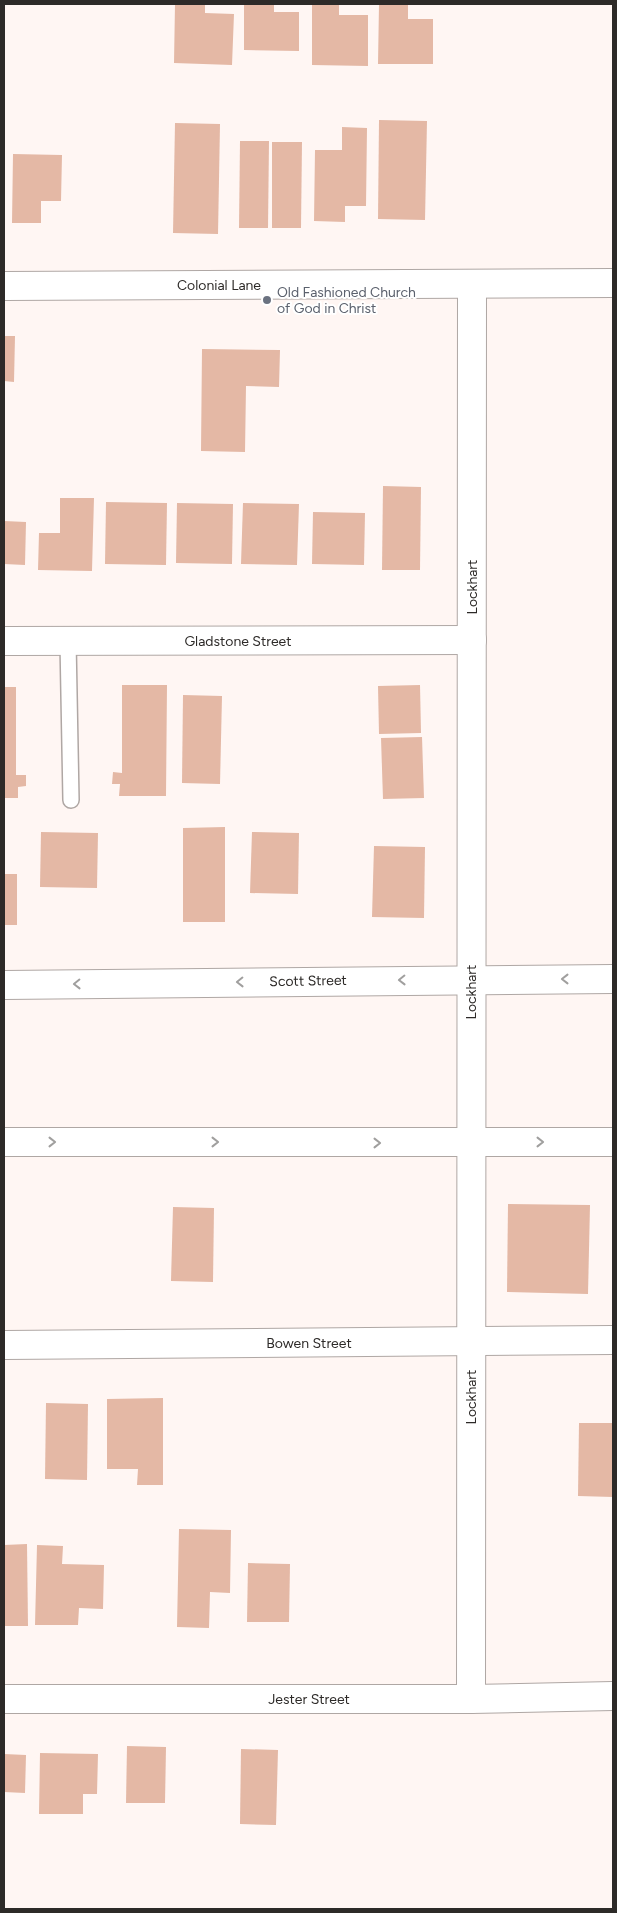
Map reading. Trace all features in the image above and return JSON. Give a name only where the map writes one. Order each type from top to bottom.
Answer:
[{"type":"street","name":"Colonial Lane","points":[[4,286],[613,283]]},
{"type":"street","name":"Lockhart","points":[[471,1699],[472,284]]},
{"type":"street","name":"Gladstone Street","points":[[4,641],[472,640]]},
{"type":"street","name":"Scott Street","points":[[4,985],[613,979]]},
{"type":"street","points":[[4,1142],[613,1142]]},
{"type":"street","name":"Bowen Street","points":[[4,1345],[613,1340]]},
{"type":"street","name":"Jester Street","points":[[4,1699],[471,1699],[613,1696]]},
{"type":"lane","points":[[68,641],[71,800]]},
{"type":"building","points":[[175,4],[205,4],[205,13],[234,14],[232,65],[174,63]]},
{"type":"building","points":[[244,4],[274,4],[274,12],[299,12],[299,51],[244,50]]},
{"type":"building","points":[[312,4],[339,4],[339,15],[368,15],[368,66],[312,65]]},
{"type":"building","points":[[379,4],[408,4],[408,19],[433,19],[433,64],[378,64]]},
{"type":"building","points":[[379,120],[427,121],[425,220],[378,219]]},
{"type":"building","points":[[175,123],[220,124],[218,234],[173,233]]},
{"type":"building","points":[[342,127],[367,128],[366,206],[345,206],[345,222],[314,221],[315,150],[342,150]]},
{"type":"building","points":[[240,141],[269,141],[268,228],[239,228]]},
{"type":"building","points":[[272,142],[302,142],[301,228],[272,228]]},
{"type":"building","points":[[13,154],[62,155],[61,201],[41,201],[41,223],[12,223]]},
{"type":"building","points":[[4,336],[15,336],[14,382],[4,381]]},
{"type":"building","points":[[202,349],[280,350],[279,387],[246,386],[245,452],[201,451]]},
{"type":"building","points":[[383,486],[421,487],[420,570],[382,570]]},
{"type":"building","points":[[60,498],[94,498],[92,571],[38,570],[39,533],[60,533]]},
{"type":"building","points":[[106,502],[167,503],[166,565],[105,564]]},
{"type":"building","points":[[177,503],[233,504],[232,564],[176,563]]},
{"type":"building","points":[[243,503],[299,504],[297,565],[241,564]]},
{"type":"building","points":[[313,512],[365,513],[364,565],[312,564]]},
{"type":"building","points":[[4,521],[26,522],[25,565],[4,564]]},
{"type":"building","points":[[122,685],[167,685],[166,796],[119,796],[120,784],[112,784],[113,772],[122,773]]},
{"type":"building","points":[[420,685],[421,733],[379,734],[378,686]]},
{"type":"building","points":[[4,687],[16,687],[16,775],[26,775],[26,786],[18,787],[18,798],[4,798]]},
{"type":"building","points":[[183,695],[222,696],[220,784],[182,783]]},
{"type":"building","points":[[422,737],[424,798],[383,799],[381,738]]},
{"type":"building","points":[[225,827],[225,922],[183,922],[183,828]]},
{"type":"building","points":[[41,832],[98,833],[97,888],[40,887]]},
{"type":"building","points":[[252,832],[299,833],[298,894],[250,893]]},
{"type":"building","points":[[374,846],[425,847],[424,918],[372,917]]},
{"type":"building","points":[[4,874],[17,874],[17,925],[4,925]]},
{"type":"building","points":[[508,1204],[590,1205],[588,1294],[507,1292]]},
{"type":"building","points":[[173,1207],[214,1208],[213,1282],[171,1281]]},
{"type":"building","points":[[163,1398],[163,1485],[137,1485],[138,1469],[107,1469],[107,1399]]},
{"type":"building","points":[[46,1403],[88,1404],[87,1480],[45,1479]]},
{"type":"building","points":[[579,1423],[613,1423],[613,1497],[578,1496]]},
{"type":"building","points":[[179,1529],[231,1530],[230,1593],[210,1592],[209,1628],[177,1627]]},
{"type":"building","points":[[27,1544],[28,1626],[4,1626],[4,1545]]},
{"type":"building","points":[[37,1545],[63,1546],[62,1564],[104,1565],[103,1609],[79,1608],[78,1625],[35,1625]]},
{"type":"building","points":[[248,1563],[290,1564],[289,1622],[247,1622]]},
{"type":"building","points":[[127,1746],[166,1747],[165,1803],[126,1803]]},
{"type":"building","points":[[241,1749],[278,1750],[276,1825],[240,1824]]},
{"type":"building","points":[[40,1753],[98,1754],[97,1794],[83,1794],[83,1814],[39,1814]]},
{"type":"building","points":[[4,1754],[26,1755],[25,1793],[4,1792]]},
{"type":"place","name":"Old Fashioned Church of God in Christ","points":[[267,300]]}]
